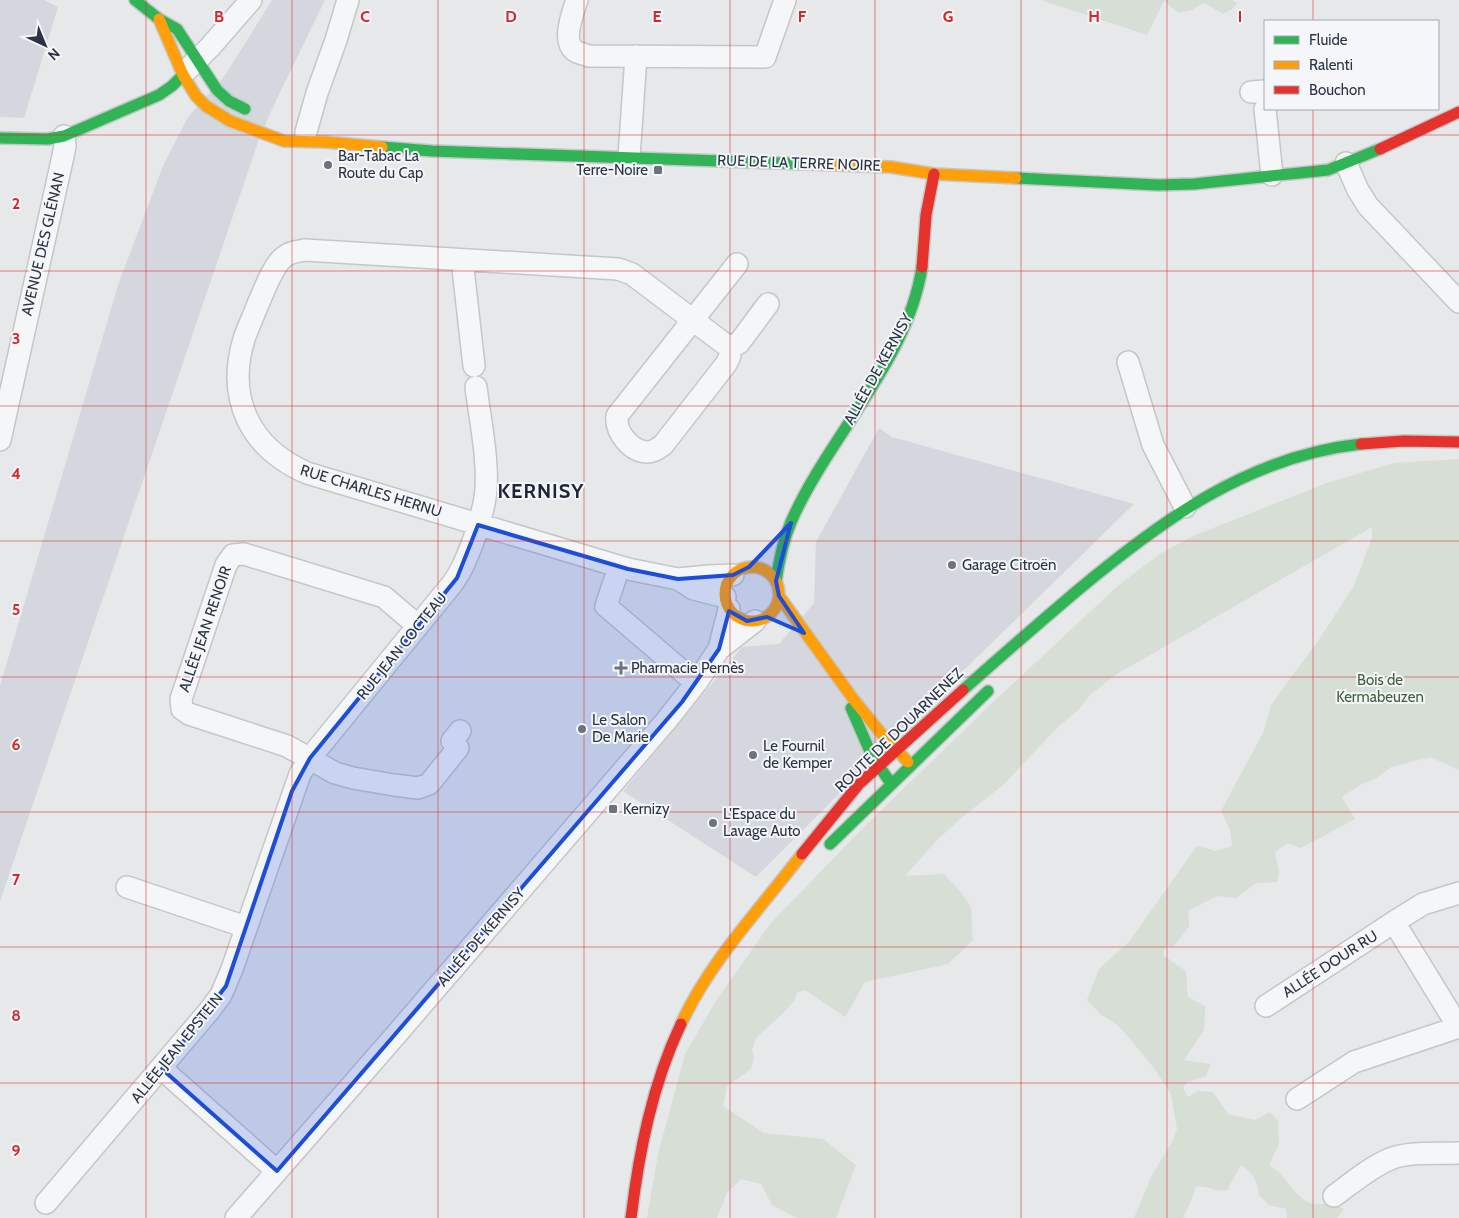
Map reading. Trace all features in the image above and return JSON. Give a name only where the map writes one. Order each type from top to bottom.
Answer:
[{"type":"street","points":[[135,0],[159,19],[177,29],[190,67]]},
{"type":"street","points":[[0,138],[48,139],[64,136],[159,95],[172,86],[251,0]]},
{"type":"street","points":[[302,130],[334,46],[348,0]]},
{"type":"street","points":[[577,0],[569,29],[571,45],[574,50],[589,56],[765,57],[784,0]]},
{"type":"street","points":[[159,19],[190,67],[210,82],[222,96],[236,105],[253,112]]},
{"type":"street","points":[[630,157],[636,56]]},
{"type":"street","name":"RUE DE LA TERRE NOIRE","points":[[190,67],[196,96],[214,112],[265,135],[284,141],[325,142],[432,151],[891,167],[934,174],[1158,185],[1194,184],[1272,175],[1321,172],[1346,164],[1459,112]]},
{"type":"street","points":[[1262,98],[1272,175]]},
{"type":"street","name":"RUE DE LA TERRE NOIRE","points":[[302,130],[325,142]]},
{"type":"street","name":"AVENUE DES GLÉNAN","points":[[0,440],[6,385],[63,156],[64,136]]},
{"type":"street","points":[[1346,164],[1368,206],[1459,302]]},
{"type":"street","name":"ALLÉE DE KERNISY","points":[[776,581],[781,554],[791,523],[886,361],[909,317],[922,273],[927,213],[934,174]]},
{"type":"street","name":"RUE CHARLES HERNU","points":[[730,348],[693,318],[632,274],[618,269],[306,250],[285,256],[278,262],[244,339],[240,356],[238,383],[243,410],[251,428],[271,451],[291,466],[326,479],[628,569],[678,579],[741,571]]},
{"type":"street","points":[[462,260],[474,366],[466,372],[464,380],[468,385],[476,387],[486,477],[486,498],[478,524]]},
{"type":"street","points":[[737,264],[617,416],[616,422],[622,437],[632,446],[648,452],[663,445],[726,364],[730,356],[730,348],[739,343],[768,304]]},
{"type":"street","points":[[1128,362],[1153,445],[1185,507]]},
{"type":"street","name":"ROUTE DE DOUARNENEZ","points":[[631,1218],[642,1148],[664,1063],[687,1010],[714,968],[742,931],[852,793],[896,750],[988,666],[1099,572],[1153,529],[1185,507],[1251,474],[1300,455],[1321,450],[1389,440],[1459,442]]},
{"type":"street","name":"ALLÉE DE KERNISY","points":[[773,542],[791,523]]},
{"type":"street","name":"RUE JEAN COCTEAU","points":[[310,758],[457,578],[469,552],[478,524]]},
{"type":"street","name":"ALLÉE JEAN RENOIR","points":[[310,758],[287,746],[189,714],[182,709],[182,699],[226,565],[230,558],[233,555],[244,554],[384,597],[418,626]]},
{"type":"street","points":[[761,554],[728,582],[727,603],[740,619],[770,621],[804,633]]},
{"type":"street","points":[[741,571],[761,569],[776,581],[779,596],[770,621]]},
{"type":"street","name":"ROUTE DE DOUARNENEZ","points":[[1032,644],[1099,572]]},
{"type":"street","points":[[615,579],[606,606],[696,683]]},
{"type":"street","name":"RUE CHARLES HERNU","points":[[678,579],[694,589],[727,603]]},
{"type":"street","points":[[779,596],[796,617],[804,633],[815,645],[844,688],[911,765]]},
{"type":"street","name":"ALLÉE DE KERNISY","points":[[236,1218],[551,856],[682,702],[719,649],[727,603]]},
{"type":"street","name":"ALLÉE DE KERNISY","points":[[719,649],[770,621]]},
{"type":"street","points":[[823,851],[998,680]]},
{"type":"street","points":[[844,688],[861,735],[877,768],[891,784]]},
{"type":"street","points":[[866,714],[889,724]]},
{"type":"street","points":[[908,725],[926,724]]},
{"type":"street","points":[[310,758],[330,771],[353,778],[394,785],[424,787],[429,784],[458,748],[452,740],[460,731]]},
{"type":"street","points":[[852,793],[860,762],[861,735]]},
{"type":"street","name":"ALLÉE JEAN EPSTEIN","points":[[46,1203],[162,1068],[221,995],[292,791],[310,758]]},
{"type":"street","name":"ROUTE DE DOUARNENEZ","points":[[742,931],[809,864]]},
{"type":"street","points":[[126,887],[246,927]]},
{"type":"street","name":"ALLÉE DOUR RU","points":[[1266,1006],[1423,904],[1459,892]]},
{"type":"street","name":"ALLÉE DOUR RU","points":[[1297,1100],[1354,1062],[1459,1027],[1394,922]]},
{"type":"street","points":[[162,1068],[277,1171]]},
{"type":"street","points":[[1334,1196],[1370,1170],[1390,1159],[1404,1156],[1459,1152]]},
{"type":"highlighted area","points":[[791,523],[776,581],[779,596],[804,633],[767,617],[747,621],[729,611],[719,649],[682,702],[277,1171],[162,1069],[226,986],[292,791],[310,758],[457,578],[478,525],[628,569],[678,579],[733,575],[749,567]]},
{"type":"shaded area","points":[[0,0],[44,0],[58,7],[24,118],[0,117]]},
{"type":"shaded area","points":[[272,0],[325,0],[258,142],[0,901],[0,686],[118,285],[163,166],[188,117],[224,77]]},
{"type":"shaded area","points":[[879,428],[892,437],[1134,504],[925,708],[756,877],[623,791],[742,647],[779,644],[814,603],[816,542]]},
{"type":"green space","points":[[1041,0],[1232,0],[1237,3],[1231,10],[1223,14],[1204,3],[1192,10],[1179,13],[1164,1],[1147,35]]},
{"type":"green space","name":"Bois de Kermabeuzen","points":[[1459,459],[1459,770],[1430,757],[1391,767],[1375,779],[1360,785],[1342,797],[1355,819],[1301,848],[1288,843],[1275,852],[1279,872],[1277,882],[1256,883],[1236,898],[1217,896],[1188,911],[1189,927],[1173,947],[1166,945],[1163,955],[1186,971],[1188,997],[1205,1006],[1204,1030],[1184,1060],[1211,1064],[1206,1076],[1187,1082],[1183,1087],[1188,1097],[1198,1091],[1213,1092],[1228,1114],[1255,1120],[1270,1112],[1278,1121],[1279,1144],[1269,1165],[1277,1171],[1302,1199],[1310,1203],[1319,1204],[1330,1202],[1344,1209],[1337,1218],[1287,1218],[1286,1209],[1269,1205],[1259,1195],[1254,1178],[1241,1165],[1227,1190],[1196,1187],[1183,1217],[1185,1218],[1134,1218],[1152,1175],[1172,1142],[1177,1129],[1171,1094],[1154,1068],[1119,1026],[1100,1014],[1087,1000],[1099,969],[1129,942],[1197,846],[1216,851],[1232,846],[1230,830],[1221,811],[1264,731],[1271,705],[1320,638],[1354,586],[1372,538],[1372,527],[1117,674],[1091,694],[1078,710],[1058,727],[1002,786],[961,818],[936,841],[905,876],[944,874],[960,891],[971,907],[973,940],[948,964],[865,982],[845,1017],[805,990],[798,992],[794,1001],[785,1011],[756,1038],[752,1050],[754,1058],[751,1069],[727,1086],[723,1106],[764,1133],[823,1139],[856,1165],[836,1218],[799,1218],[793,1216],[772,1205],[761,1184],[741,1179],[727,1193],[717,1218],[647,1218],[658,1154],[685,1054],[716,1001],[770,924],[863,828],[991,704],[1120,584],[1160,554],[1193,536],[1327,483],[1394,463]]},
{"type":"traffic: fast","points":[[135,0],[159,19],[177,29],[217,90],[229,101],[245,109]]},
{"type":"traffic: fast","points":[[0,138],[48,139],[64,136],[159,95],[183,75]]},
{"type":"traffic: fast","points":[[382,147],[432,151],[808,164]]},
{"type":"traffic: fast","points":[[1016,178],[1158,185],[1194,184],[1328,170],[1380,149]]},
{"type":"traffic: fast","points":[[776,581],[782,551],[791,522],[807,490],[884,367],[901,335],[914,301],[922,267]]},
{"type":"traffic: fast","points":[[963,690],[1078,590],[1142,539],[1175,516],[1209,495],[1244,477],[1281,462],[1320,451],[1361,444]]},
{"type":"traffic: fast","points":[[830,844],[988,691]]},
{"type":"traffic: fast","points":[[851,708],[872,756],[890,782]]},
{"type":"traffic: slow","points":[[159,19],[183,75],[196,96],[206,106],[230,121],[284,141],[325,142],[382,147]]},
{"type":"traffic: slow","points":[[808,164],[891,167],[934,174],[1016,178]]},
{"type":"traffic: slow","points":[[752,567],[762,569],[771,575],[777,584],[779,594],[777,604],[771,613],[762,619],[752,621],[742,619],[733,613],[727,604],[725,594],[727,584],[733,575],[742,569],[752,567]]},
{"type":"traffic: slow","points":[[779,596],[854,700],[908,762]]},
{"type":"traffic: slow","points":[[681,1024],[706,979],[721,957],[802,854]]},
{"type":"traffic: jam","points":[[1380,149],[1459,112]]},
{"type":"traffic: jam","points":[[922,267],[926,215],[934,174]]},
{"type":"traffic: jam","points":[[1361,444],[1404,441],[1459,442]]},
{"type":"traffic: jam","points":[[802,854],[859,784],[963,690]]},
{"type":"traffic: jam","points":[[631,1218],[638,1168],[648,1119],[662,1071],[681,1024]]},
{"type":"place","name":"Bar-Tabac La Route du Cap","points":[[328,165]]},
{"type":"place","name":"Terre-Noire","points":[[658,170]]},
{"type":"place","name":"Garage Citroën","points":[[952,565]]},
{"type":"place","name":"Pharmacie Pernès","points":[[621,668]]},
{"type":"place","name":"Le Salon De Marie","points":[[582,729]]},
{"type":"place","name":"Le Fournil de Kemper","points":[[753,755]]},
{"type":"place","name":"Kernizy","points":[[613,809]]},
{"type":"place","name":"L'Espace du Lavage Auto","points":[[713,823]]},
{"type":"district","name":"KERNISY","points":[[541,491]]}]
